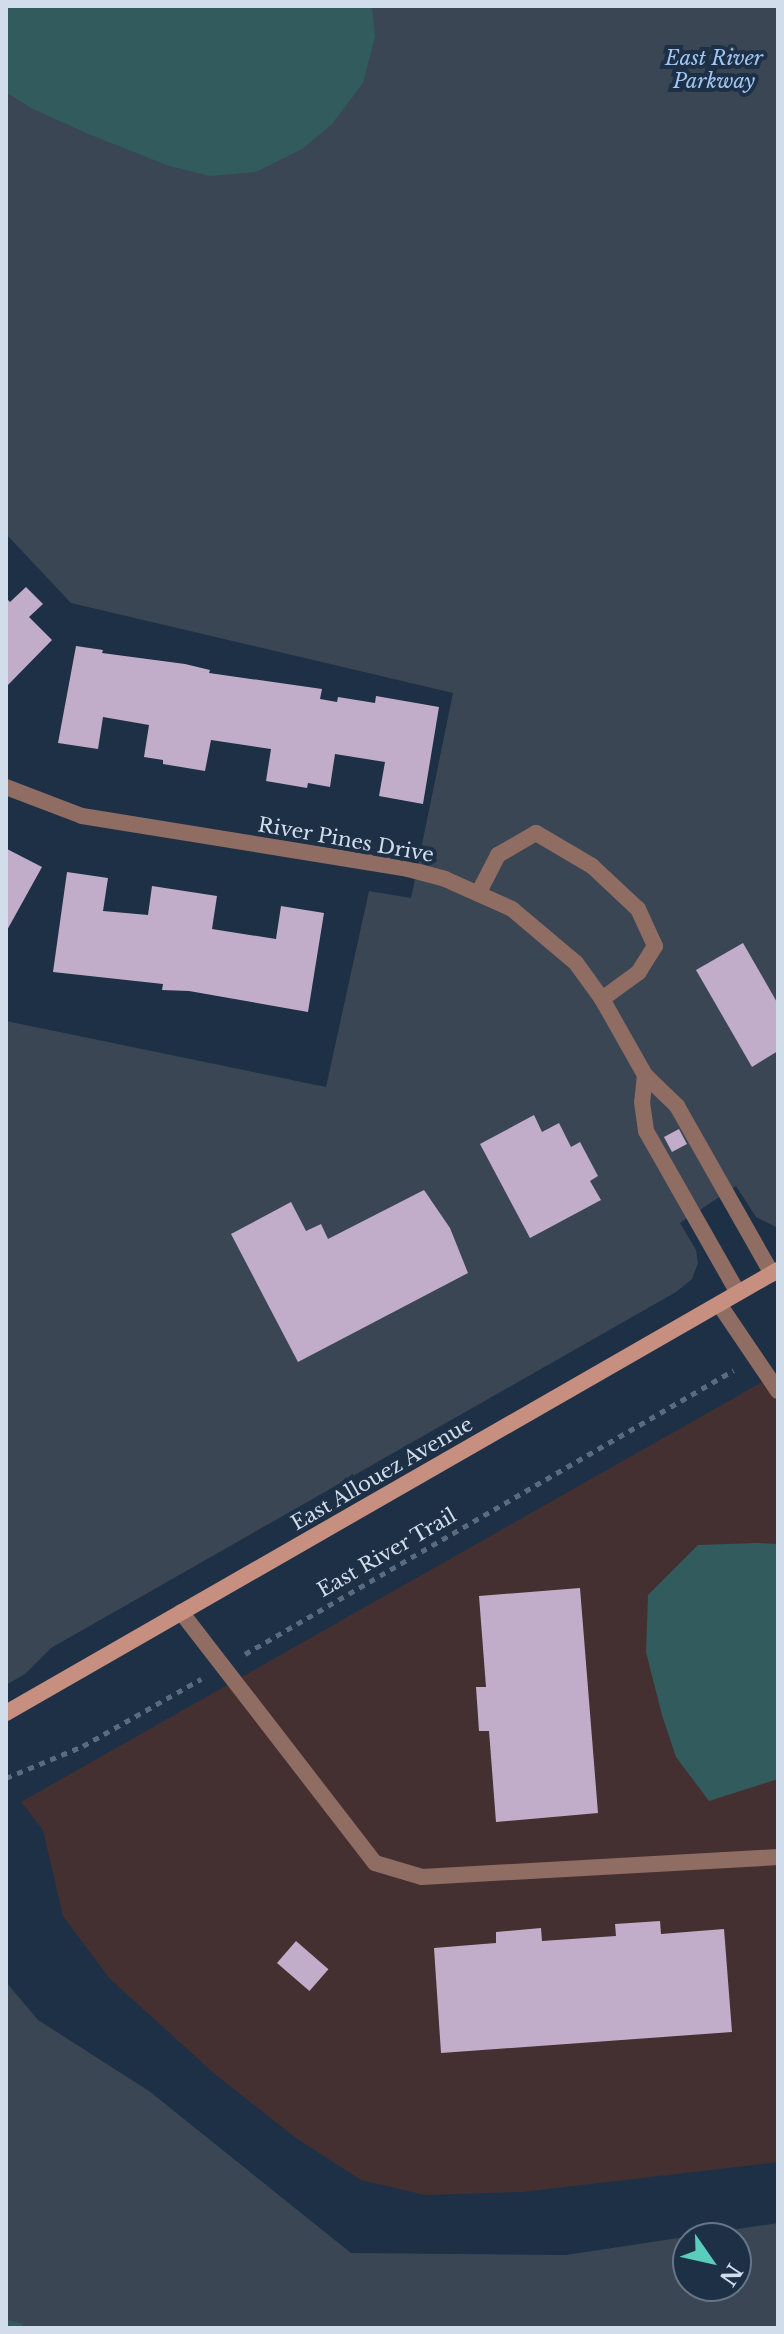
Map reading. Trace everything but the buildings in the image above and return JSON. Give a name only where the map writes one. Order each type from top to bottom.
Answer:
[{"type":"street","name":"River Pines Drive","points":[[6,787],[82,816],[408,869],[479,892],[540,929],[576,963],[602,999],[645,1075],[677,1106],[775,1272]]},
{"type":"street","points":[[479,892],[498,855],[536,833],[592,866],[638,909],[655,946],[639,972],[602,999]]},
{"type":"street","points":[[645,1075],[642,1102],[646,1131],[738,1293]]},
{"type":"street","name":"East Allouez Avenue","points":[[6,1713],[775,1272]]},
{"type":"street","points":[[719,1304],[778,1391]]},
{"type":"street","points":[[181,1612],[375,1863],[422,1877],[778,1857]]},
{"type":"path","name":"East River Trail","points":[[6,1778],[83,1746],[754,1359]]},
{"type":"shaded area","points":[[6,6],[372,6],[375,37],[363,83],[332,124],[302,149],[256,172],[210,176],[169,166],[86,133],[31,108],[6,92]]},
{"type":"shaded area","points":[[778,1373],[778,2162],[522,2192],[425,2195],[361,2180],[296,2138],[216,2075],[110,1979],[63,1916],[43,1830],[21,1802]]},
{"type":"shaded area","points":[[778,1544],[778,1779],[709,1801],[676,1757],[662,1715],[646,1652],[648,1595],[698,1545]]},
{"type":"green space","name":"East River Parkway","points":[[6,6],[778,6],[778,1228],[756,1217],[736,1186],[680,1223],[696,1250],[698,1263],[692,1279],[676,1292],[51,1648],[25,1674],[6,1685],[6,1021],[326,1087],[369,891],[411,898],[453,693],[71,603],[6,534]]},
{"type":"green space","points":[[6,1982],[38,2020],[149,2091],[351,2253],[566,2255],[672,2239],[672,2302],[752,2302],[752,2227],[778,2223],[778,2328],[6,2328]]},
{"type":"waterway","points":[[6,2325],[19,2328]]}]
